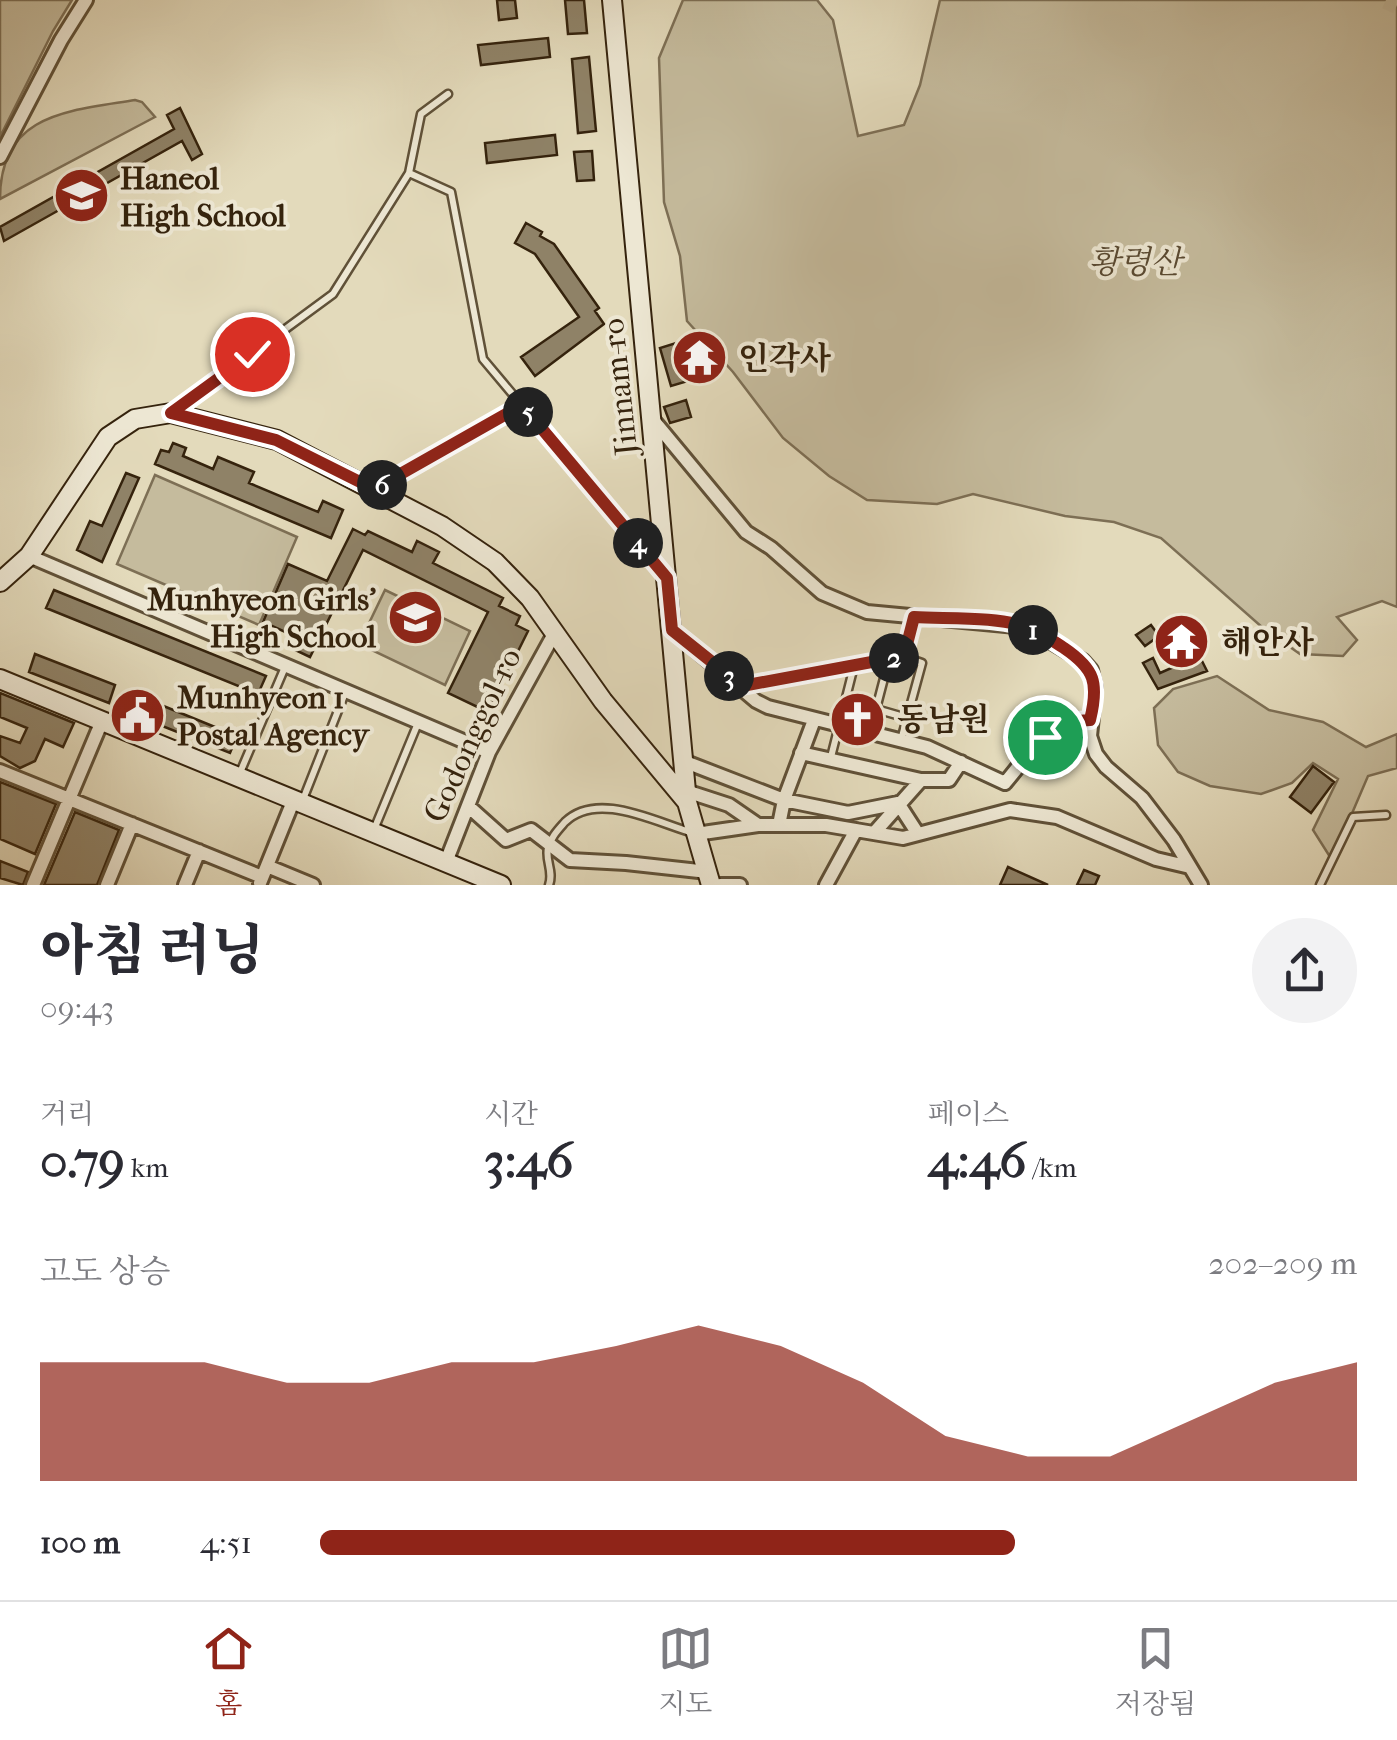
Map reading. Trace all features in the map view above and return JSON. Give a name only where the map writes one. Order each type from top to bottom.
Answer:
[{"type":"street","points":[[0,156],[86,0]]},
{"type":"street","name":"Jinnam-ro","points":[[612,0],[686,796],[713,881]]},
{"type":"street","points":[[0,582],[29,556],[108,437],[135,419],[171,413]]},
{"type":"street","name":"Godonggol-ro","points":[[171,413],[276,440],[442,526],[495,562],[530,598],[604,701],[686,796]]},
{"type":"street","points":[[654,421],[746,532],[771,548],[822,593],[867,612],[1010,624],[1040,632],[1083,660],[1091,670],[1095,700],[1090,736],[1096,754],[1142,798],[1201,885]]},
{"type":"street","points":[[29,556],[489,752]]},
{"type":"street","points":[[742,686],[896,658],[914,617]]},
{"type":"street","points":[[672,630],[768,707],[901,741],[1006,783]]},
{"type":"street","name":"Godonggol-ro","points":[[446,862],[489,752],[554,634]]},
{"type":"street","points":[[0,680],[446,862],[467,878],[501,885]]},
{"type":"street","points":[[779,825],[784,800],[814,720]]},
{"type":"street","points":[[1010,810],[1006,783],[1045,737],[1066,722],[1090,720]]},
{"type":"street","points":[[33,885],[102,721]]},
{"type":"street","points":[[801,753],[921,780],[949,780],[961,762]]},
{"type":"street","points":[[684,762],[784,800],[848,813],[898,803]]},
{"type":"street","points":[[0,771],[263,876],[313,885]]},
{"type":"street","points":[[874,833],[921,780]]},
{"type":"street","points":[[686,796],[729,805],[758,825]]},
{"type":"street","points":[[263,876],[298,801]]},
{"type":"street","points":[[898,803],[918,834]]},
{"type":"street","points":[[468,806],[506,840],[530,830],[570,860],[626,862],[740,885]]},
{"type":"street","points":[[696,834],[758,825],[826,825],[903,838],[1010,810],[1057,816],[1156,859],[1190,867]]},
{"type":"street","points":[[107,885],[132,824]]},
{"type":"street","points":[[826,885],[856,830]]},
{"type":"street","points":[[185,885],[199,852]]},
{"type":"lane","points":[[171,413],[334,294],[408,173],[420,114],[448,94]]},
{"type":"lane","points":[[408,173],[451,192],[483,360],[667,578]]},
{"type":"lane","points":[[374,489],[522,405]]},
{"type":"lane","points":[[870,734],[880,694],[896,658],[922,663],[901,741]]},
{"type":"lane","points":[[239,777],[285,665]]},
{"type":"lane","points":[[830,762],[855,665]]},
{"type":"lane","points":[[298,801],[346,691]]},
{"type":"lane","points":[[845,704],[906,718]]},
{"type":"lane","points":[[373,832],[418,722]]},
{"type":"lane","points":[[548,885],[552,875],[547,851],[550,843],[554,833],[576,812],[600,806],[696,834]]},
{"type":"lane","points":[[1320,885],[1353,816],[1386,814]]},
{"type":"green space","points":[[0,0],[72,0],[0,137]]},
{"type":"green space","name":"황령산","points":[[683,0],[817,0],[833,20],[858,136],[904,125],[920,85],[940,0],[1397,0],[1397,607],[1382,601],[1337,617],[1357,640],[1343,656],[1300,654],[1263,628],[1161,538],[1114,522],[1065,516],[973,494],[937,504],[867,500],[829,476],[783,438],[733,372],[687,321],[680,256],[664,202],[659,58]]},
{"type":"green space","points":[[142,102],[155,117],[0,199],[3,171],[12,149],[25,133],[63,113]]},
{"type":"green space","points":[[155,475],[297,537],[259,625],[117,564]]},
{"type":"green space","points":[[385,590],[470,631],[445,685],[359,644]]},
{"type":"green space","points":[[1217,676],[1269,710],[1323,722],[1366,747],[1397,734],[1397,768],[1368,776],[1332,860],[1313,830],[1338,779],[1313,763],[1292,783],[1261,794],[1210,786],[1178,772],[1158,745],[1154,708],[1173,689]]},
{"type":"building","points":[[497,0],[515,0],[517,18],[499,20]]},
{"type":"building","points":[[565,0],[584,0],[587,33],[568,34]]},
{"type":"building","points":[[548,38],[550,57],[481,65],[478,45]]},
{"type":"building","points":[[589,57],[596,131],[578,133],[572,59]]},
{"type":"building","points":[[180,108],[202,154],[192,160],[182,141],[4,241],[0,227],[174,129],[167,115]]},
{"type":"building","points":[[555,135],[557,155],[487,163],[485,143]]},
{"type":"building","points":[[592,151],[594,180],[577,181],[574,152]]},
{"type":"building","points":[[526,223],[554,244],[599,308],[595,311],[604,324],[535,376],[521,357],[579,317],[535,254],[515,243]]},
{"type":"building","points":[[676,343],[688,381],[671,386],[660,348]]},
{"type":"building","name":"인각사","points":[[696,343],[714,361],[701,374],[683,355]]},
{"type":"building","points":[[686,400],[691,417],[670,423],[664,407]]},
{"type":"building","points":[[173,443],[186,448],[183,456],[213,469],[218,457],[254,472],[249,483],[318,512],[323,501],[343,510],[331,538],[155,464],[161,450],[169,452]]},
{"type":"building","points":[[126,473],[139,478],[102,562],[77,550],[90,521],[102,526]]},
{"type":"building","points":[[353,529],[365,535],[368,531],[412,552],[417,541],[439,552],[433,563],[503,598],[499,606],[520,616],[516,625],[528,631],[488,712],[448,693],[488,612],[363,550],[310,657],[293,649],[299,638],[263,622],[288,564],[327,581]]},
{"type":"building","points":[[54,590],[266,676],[258,694],[46,608]]},
{"type":"building","points":[[1151,625],[1159,636],[1145,646],[1136,635]]},
{"type":"building","points":[[1184,625],[1207,671],[1158,689],[1143,663],[1153,658],[1160,673],[1183,663],[1168,633]]},
{"type":"building","points":[[35,654],[115,685],[109,703],[29,672]]},
{"type":"building","points":[[0,693],[74,723],[63,747],[45,739],[35,761],[20,768],[0,756],[0,736],[20,743],[27,728],[0,717]]},
{"type":"building","points":[[139,696],[237,736],[230,753],[132,714]]},
{"type":"building","points":[[1313,766],[1334,782],[1311,813],[1290,797]]},
{"type":"building","points":[[0,782],[56,804],[35,854],[0,839]]},
{"type":"building","points":[[75,812],[119,830],[97,885],[44,885]]},
{"type":"building","points":[[0,861],[28,872],[23,885],[0,878]]},
{"type":"building","points":[[1008,867],[1048,885],[1000,885]]},
{"type":"building","points":[[1084,870],[1099,876],[1095,885],[1077,885]]},
{"type":"tunnel","points":[[1386,0],[1397,5]]},
{"type":"place","name":"Haneol High School","points":[[81,196]]},
{"type":"place","name":"인각사","points":[[699,358]]},
{"type":"place","name":"Munhyeon Girls' High School","points":[[415,617]]},
{"type":"place","name":"해안사","points":[[1182,642]]},
{"type":"place","name":"Munhyeon 1 Postal Agency","points":[[138,715]]},
{"type":"place","name":"동남원","points":[[858,719]]},
{"type":"route","points":[[252,354],[171,413],[276,440],[374,489],[522,405],[667,578],[672,630],[742,686],[904,656],[914,617],[1010,624],[1040,632],[1083,660],[1091,670],[1095,700],[1090,720],[1066,722],[1045,737]]}]
